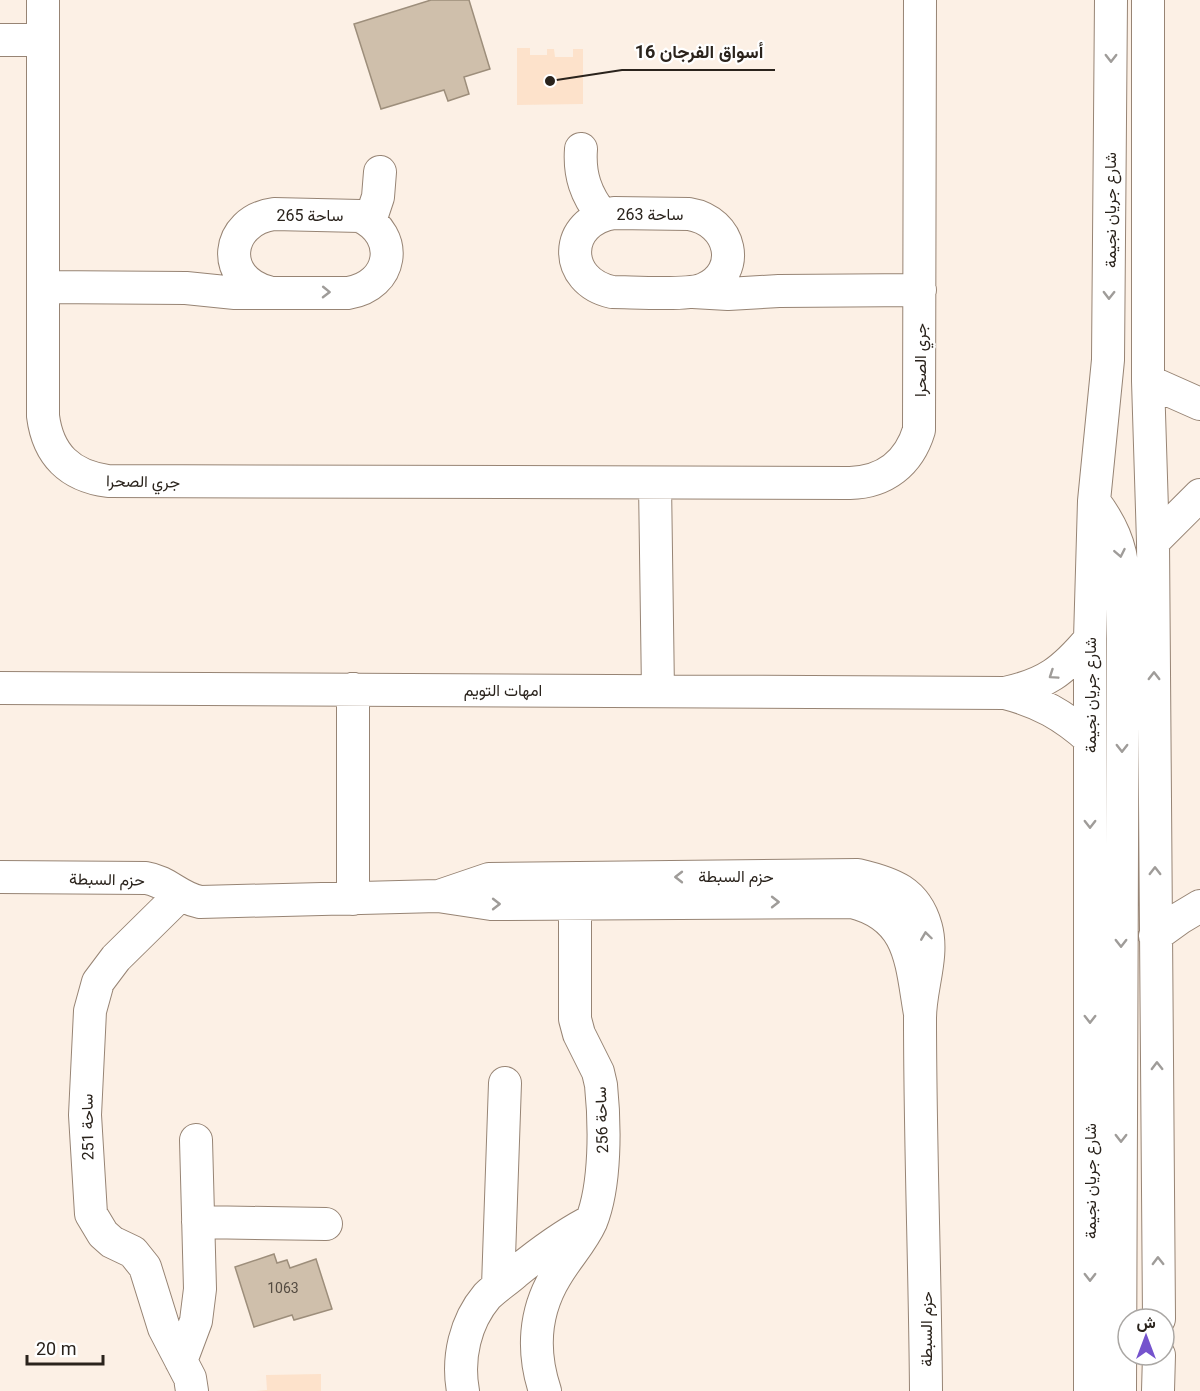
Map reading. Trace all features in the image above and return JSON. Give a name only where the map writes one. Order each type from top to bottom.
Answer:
[{"type":"street","name":"جري الصحرا","points":[[43,0],[43,416],[50,444],[68,466],[80,474],[108,481],[655,483],[863,483],[889,473],[909,454],[919,429],[920,0]]},
{"type":"street","name":"شارع جريان نجيمة","points":[[1094,1382],[1090,639],[1095,501],[1108,360],[1111,0]]},
{"type":"street","points":[[1148,0],[1148,381],[1153,542],[1159,1307]]},
{"type":"street","points":[[0,40],[43,40]]},
{"type":"street","points":[[581,149],[580,163],[586,191],[602,215]]},
{"type":"street","points":[[43,287],[186,288],[235,293],[348,293],[359,291],[369,286],[384,270],[387,259],[384,237],[370,221],[378,197],[380,172]]},
{"type":"street","name":"ساحة 263","points":[[779,291],[756,277],[736,258],[718,227],[700,216],[614,213],[602,215],[591,220],[583,229],[576,246],[576,264],[582,274],[590,283],[612,292],[728,294],[779,291],[920,290]]},
{"type":"street","name":"ساحة 265","points":[[186,288],[212,272],[234,252],[236,240],[242,230],[251,221],[262,216],[348,214],[370,221]]},
{"type":"street","name":"ساحة 263","points":[[693,292],[712,284],[720,277],[725,268],[728,247]]},
{"type":"street","points":[[234,252],[240,274],[257,289],[268,292]]},
{"type":"street","points":[[1148,381],[1200,404]]},
{"type":"street","points":[[655,483],[658,691]]},
{"type":"street","points":[[1153,542],[1200,495]]},
{"type":"street","points":[[1095,501],[1113,529],[1122,558],[1123,573],[1120,1391]]},
{"type":"street","name":"امهات التويم","points":[[0,688],[1005,693],[1031,687],[1048,679],[1064,667],[1090,639]]},
{"type":"street","points":[[353,689],[353,899]]},
{"type":"street","name":"امهات التويم","points":[[1005,693],[1029,699],[1046,707],[1062,716],[1090,739]]},
{"type":"street","name":"حزم السبطة","points":[[0,878],[146,878],[160,882],[188,900],[200,902],[438,896],[491,904],[575,904],[627,890]]},
{"type":"street","name":"حزم السبطة","points":[[438,896],[489,879],[627,890],[727,889],[836,901],[873,893],[894,885],[909,896],[920,911],[926,928],[928,947],[920,1014],[926,1391]]},
{"type":"street","name":"ساحة 251","points":[[180,895],[116,958],[98,982],[90,1011],[85,1115],[92,1214],[103,1234],[112,1242],[133,1252],[145,1268],[164,1329],[190,1378],[192,1391]]},
{"type":"street","name":"ساحة 256","points":[[545,1391],[537,1361],[537,1325],[556,1275],[591,1222],[598,1200],[601,1178],[602,1097],[598,1072],[579,1034],[575,1019],[575,904]]},
{"type":"street","points":[[1155,936],[1200,906]]},
{"type":"street","points":[[498,1286],[505,1083]]},
{"type":"street","points":[[181,1360],[191,1336],[199,1305],[196,1140]]},
{"type":"street","points":[[198,1222],[326,1224]]},
{"type":"street","points":[[463,1391],[461,1361],[464,1342],[477,1311],[498,1286],[567,1234],[591,1222]]},
{"type":"street","points":[[1158,1391],[1159,1367]]},
{"type":"shaded area","points":[[517,48],[530,48],[530,55],[547,55],[547,49],[554,49],[555,57],[573,57],[573,49],[583,49],[583,104],[517,105]]},
{"type":"shaded area","points":[[321,1374],[321,1391],[256,1391],[267,1390],[266,1375]]},
{"type":"building","points":[[431,0],[469,0],[490,69],[464,77],[469,94],[448,101],[444,90],[381,109],[354,24]]},
{"type":"building","points":[[274,1254],[277,1263],[287,1260],[290,1268],[316,1259],[332,1309],[294,1320],[292,1315],[254,1327],[235,1267]]},
{"type":"place","name":"أسواق الفرجان 16","points":[[550,81]]}]
